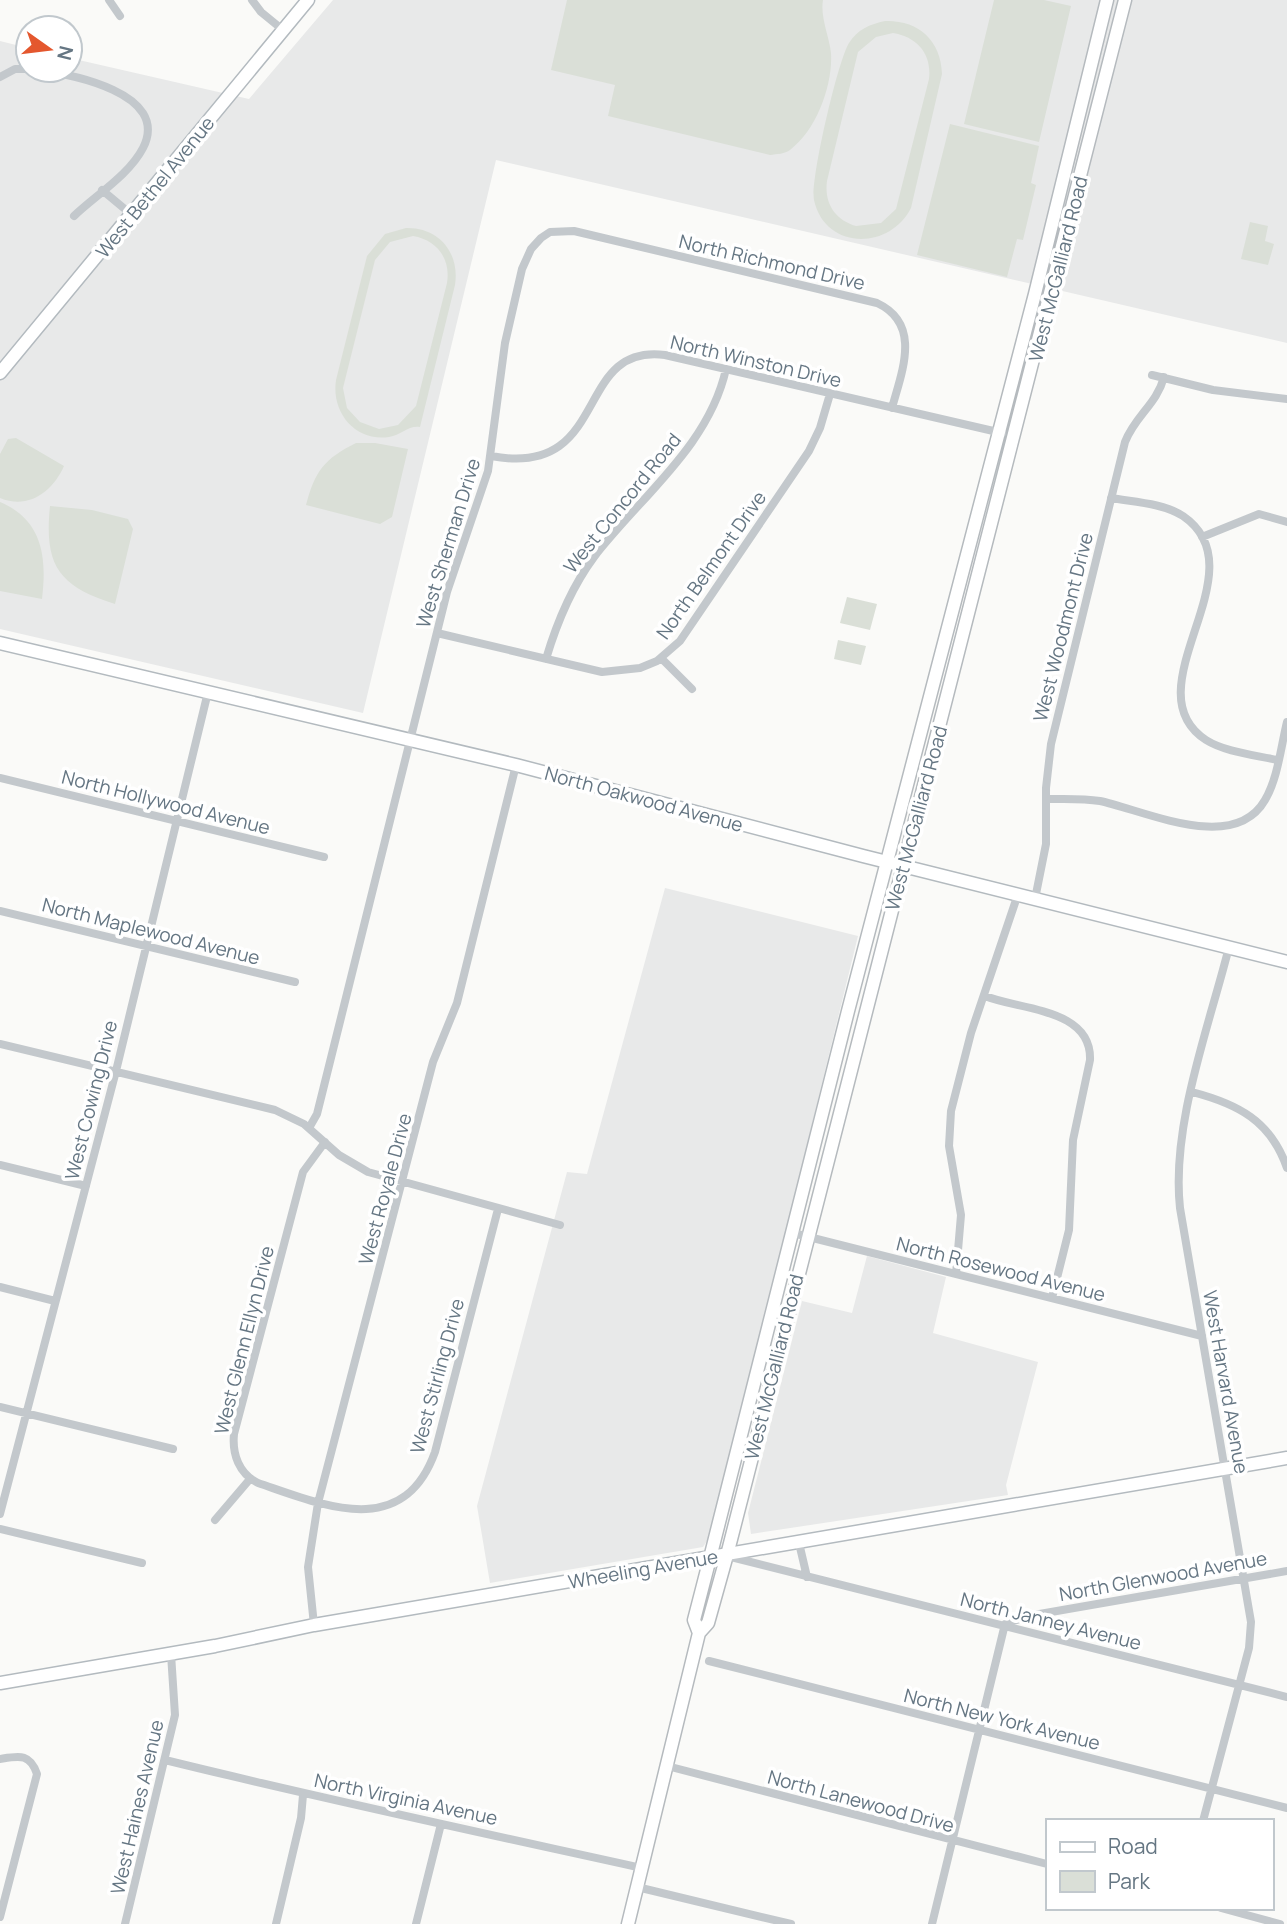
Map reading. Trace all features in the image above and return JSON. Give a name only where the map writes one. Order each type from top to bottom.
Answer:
[{"type":"main road","name":"West Bethel Avenue","points":[[0,373],[308,0]]},
{"type":"main road","name":"West McGalliard Road","points":[[699,1633],[694,1620],[1107,0]]},
{"type":"main road","name":"West McGalliard Road","points":[[628,1924],[699,1633],[708,1623],[727,1555],[1125,0]]},
{"type":"main road","name":"North Oakwood Avenue","points":[[0,643],[516,765],[887,862],[1287,962]]},
{"type":"main road","name":"Wheeling Avenue","points":[[0,1683],[1287,1458]]},
{"type":"street","points":[[109,0],[120,16]]},
{"type":"street","points":[[252,0],[261,12],[283,30]]},
{"type":"street","points":[[74,216],[143,148],[148,130],[143,111],[122,93],[84,83]]},
{"type":"street","points":[[103,190],[132,215]]},
{"type":"street","name":"North Richmond Drive","points":[[544,236],[556,231],[574,232],[883,306],[898,320],[906,343],[892,408]]},
{"type":"street","name":"West Sherman Drive","points":[[411,740],[447,592],[481,497],[491,456],[511,314],[524,261],[531,248],[544,236]]},
{"type":"street","name":"North Winston Drive","points":[[491,456],[528,458],[562,444],[584,421],[605,378],[632,358],[661,354],[1015,437]]},
{"type":"street","name":"West Concord Road","points":[[546,659],[566,604],[583,572],[701,430],[718,399],[726,369]]},
{"type":"street","points":[[1152,375],[1213,390],[1287,399]]},
{"type":"street","name":"West Woodmont Drive","points":[[1035,899],[1046,844],[1048,762],[1059,705],[1129,431],[1156,399],[1164,377]]},
{"type":"street","name":"North Belmont Drive","points":[[437,633],[612,673],[640,668],[661,658],[686,633],[802,462],[820,428],[830,394]]},
{"type":"street","points":[[1111,498],[1176,513],[1195,527],[1202,537],[1208,551],[1210,575],[1181,681],[1184,712],[1192,726],[1207,741],[1277,761]]},
{"type":"street","points":[[1202,537],[1252,515],[1265,514],[1287,522]]},
{"type":"street","points":[[661,658],[692,689]]},
{"type":"street","name":"West Cowing Drive","points":[[0,1514],[116,1071],[208,692]]},
{"type":"street","points":[[1046,799],[1092,800],[1201,827],[1226,827],[1251,816],[1265,801],[1287,722]]},
{"type":"street","points":[[309,1128],[317,1114],[411,740]]},
{"type":"street","name":"West Royale Drive","points":[[314,1626],[308,1567],[318,1503],[433,1062],[457,1003],[516,765]]},
{"type":"street","name":"North Hollywood Avenue","points":[[0,778],[324,857]]},
{"type":"street","points":[[956,1274],[961,1214],[949,1146],[951,1111],[971,1033],[1018,894]]},
{"type":"street","name":"North Maplewood Avenue","points":[[0,911],[295,982]]},
{"type":"street","name":"West Harvard Avenue","points":[[1204,1819],[1251,1639],[1244,1578],[1178,1190],[1179,1153],[1229,947]]},
{"type":"street","points":[[985,996],[1066,1019],[1078,1027],[1090,1048],[1090,1060],[1071,1153],[1069,1230],[1052,1298]]},
{"type":"street","points":[[0,1044],[275,1110],[309,1128],[353,1164],[403,1184],[560,1225]]},
{"type":"street","points":[[1192,1092],[1233,1103],[1257,1120],[1277,1144],[1287,1168]]},
{"type":"street","name":"West Glenn Ellyn Drive","points":[[250,1479],[235,1455],[236,1426],[303,1172],[325,1142]]},
{"type":"street","points":[[0,1165],[86,1186]]},
{"type":"street","name":"West Stirling Drive","points":[[318,1503],[360,1511],[383,1507],[403,1497],[426,1472],[435,1452],[498,1209]]},
{"type":"street","name":"North Rosewood Avenue","points":[[793,1233],[1202,1336]]},
{"type":"street","points":[[0,1287],[55,1301]]},
{"type":"street","points":[[0,1407],[173,1449]]},
{"type":"street","points":[[215,1520],[250,1479],[318,1503]]},
{"type":"street","points":[[0,1529],[142,1563]]},
{"type":"street","points":[[799,1543],[807,1577]]},
{"type":"street","name":"North Janney Avenue","points":[[727,1555],[1287,1697]]},
{"type":"street","name":"North Glenwood Avenue","points":[[1005,1624],[1028,1616],[1287,1571]]},
{"type":"street","points":[[932,1924],[1005,1624]]},
{"type":"street","name":"West Haines Avenue","points":[[125,1924],[176,1702],[171,1654]]},
{"type":"street","name":"North New York Avenue","points":[[709,1661],[1287,1808]]},
{"type":"street","points":[[0,1759],[22,1756],[31,1760],[37,1774],[0,1917]]},
{"type":"street","name":"North Virginia Avenue","points":[[164,1760],[303,1795],[642,1868]]},
{"type":"street","name":"North Lanewood Drive","points":[[667,1766],[1046,1864]]},
{"type":"street","points":[[275,1924],[301,1818],[303,1795]]},
{"type":"street","points":[[416,1924],[441,1824]]},
{"type":"street","points":[[637,1887],[791,1924]]},
{"type":"street","points":[[1228,1910],[1280,1924]]},
{"type":"shaded area","points":[[333,0],[1287,0],[1287,343],[496,160],[363,713],[0,629],[0,41],[14,44],[14,84],[84,84],[84,61],[249,99]]},
{"type":"shaded area","points":[[665,888],[858,936],[712,1533],[703,1547],[490,1583],[477,1506],[567,1172],[587,1174]]},
{"type":"shaded area","points":[[867,1256],[946,1277],[933,1333],[1038,1362],[1006,1485],[1008,1495],[751,1534],[748,1513],[802,1301],[852,1313]]},
{"type":"green space","points":[[567,0],[823,0],[831,65],[821,106],[800,141],[788,151],[770,155],[608,116],[615,85],[551,70]]},
{"type":"green space","points":[[994,0],[1044,0],[1071,6],[1039,142],[964,124]]},
{"type":"green space","points":[[879,22],[908,24],[926,34],[937,51],[942,74],[911,208],[901,222],[888,232],[874,238],[858,239],[844,236],[831,228],[820,216],[814,200],[814,188],[826,121],[844,54],[856,34]],"holes":[[[893,33],[902,35],[922,48],[928,62],[929,79],[896,209],[881,223],[856,226],[842,220],[832,210],[827,196],[827,181],[858,52],[876,37]]]},
{"type":"green space","points":[[950,124],[1039,146],[1031,183],[1036,185],[1023,240],[1017,239],[1007,277],[917,255]]},
{"type":"green space","points":[[1250,222],[1268,226],[1265,241],[1274,244],[1268,265],[1241,259]]},
{"type":"green space","points":[[406,228],[428,232],[445,244],[456,273],[420,427],[412,427],[389,437],[377,437],[356,430],[348,422],[337,403],[335,392],[367,256],[385,234]],"holes":[[[413,236],[435,246],[444,259],[447,266],[447,283],[416,406],[398,425],[379,429],[360,422],[347,408],[343,388],[375,260],[390,242]]]},
{"type":"green space","points":[[16,438],[64,466],[47,490],[21,502],[0,498],[0,454],[8,439]]},
{"type":"green space","points":[[356,443],[375,443],[408,449],[392,517],[380,524],[306,505],[322,467]]},
{"type":"green space","points":[[0,502],[25,519],[34,530],[44,569],[42,599],[0,591]]},
{"type":"green space","points":[[50,506],[92,510],[128,519],[133,529],[115,604],[80,589],[68,581],[59,570],[50,544]]},
{"type":"green space","points":[[847,597],[877,604],[870,630],[840,623]]},
{"type":"green space","points":[[838,640],[866,646],[861,665],[834,659]]}]
